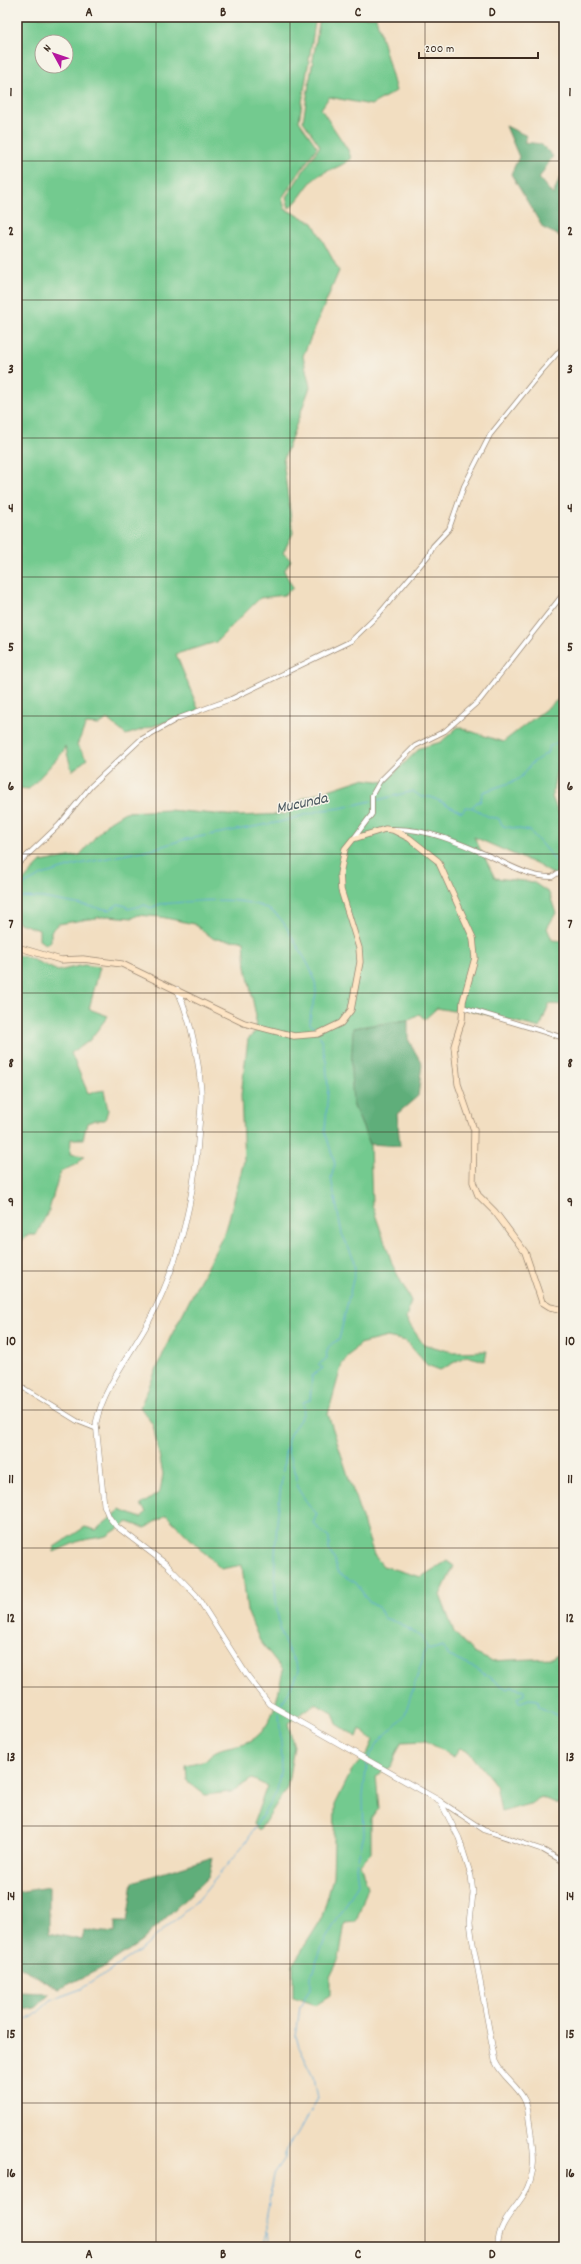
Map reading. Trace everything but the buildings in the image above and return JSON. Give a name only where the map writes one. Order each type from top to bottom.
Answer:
[{"type":"main road","points":[[17,947],[58,959],[83,959],[122,964],[177,989],[248,1025],[294,1036],[320,1033],[345,1020],[352,1009],[355,992],[360,952],[342,895],[340,882],[343,856],[346,846],[353,839],[390,829],[409,838],[437,859],[473,938],[476,948],[475,958],[462,1007],[462,1020],[454,1046],[455,1068],[461,1095],[474,1130],[474,1187],[525,1252],[542,1302],[550,1307],[564,1310]]},
{"type":"street","points":[[17,865],[59,825],[91,786],[140,740],[179,718],[231,699],[330,653],[351,641],[379,614],[428,556],[433,546],[448,529],[464,486],[490,435],[564,346]]},
{"type":"street","points":[[353,839],[372,814],[372,801],[380,781],[412,748],[445,731],[483,697],[564,594]]},
{"type":"street","points":[[390,829],[404,829],[424,833],[459,844],[532,875],[552,877],[564,869]]},
{"type":"street","points":[[177,989],[187,1014],[192,1032],[201,1089],[194,1178],[187,1215],[170,1274],[149,1321],[106,1394],[98,1413],[97,1429],[102,1495],[109,1517],[121,1530],[166,1564],[196,1595],[247,1675],[269,1704],[440,1801],[484,1830],[543,1850],[564,1862]]},
{"type":"street","points":[[462,1007],[564,1038]]},
{"type":"street","points":[[17,1384],[77,1421],[97,1429]]},
{"type":"street","points":[[440,1801],[459,1838],[472,1882],[470,1922],[472,1938],[495,2061],[501,2072],[525,2101],[534,2154],[534,2172],[530,2182],[504,2223],[500,2232],[498,2247]]},
{"type":"green space","points":[[17,17],[316,17],[299,121],[317,147],[282,198],[285,209],[313,223],[339,271],[303,356],[310,387],[283,461],[293,533],[283,553],[291,560],[284,571],[293,588],[284,595],[260,598],[216,642],[176,654],[199,711],[126,735],[107,719],[99,725],[86,724],[77,745],[87,759],[72,771],[65,746],[63,752],[29,789],[17,788],[17,129],[19,121],[17,127]]},
{"type":"green space","points":[[320,17],[376,17],[396,91],[371,105],[329,97],[321,109],[348,150],[351,158],[342,165],[322,173],[314,179],[297,201],[289,208],[286,197],[320,146],[303,121]]},
{"type":"green space","points":[[506,126],[527,136],[524,142],[541,144],[553,156],[539,178],[553,195],[560,177],[564,192],[564,238],[543,228],[511,174],[519,157]]},
{"type":"green space","points":[[564,695],[564,753],[556,773],[552,797],[564,826],[564,881],[538,865],[474,837],[495,878],[533,882],[549,893],[556,913],[547,928],[552,940],[564,941],[564,1005],[549,1004],[540,1028],[463,1008],[453,1011],[437,1008],[425,1019],[419,1014],[408,1020],[354,1028],[353,1104],[370,1144],[372,1205],[393,1266],[411,1301],[406,1319],[423,1344],[452,1352],[487,1351],[485,1361],[466,1356],[440,1370],[427,1365],[406,1341],[387,1337],[359,1344],[342,1364],[328,1414],[374,1555],[383,1566],[421,1577],[447,1561],[454,1566],[440,1595],[454,1632],[474,1653],[491,1661],[552,1658],[564,1652],[564,1806],[540,1797],[533,1803],[501,1812],[496,1785],[469,1752],[460,1748],[454,1757],[426,1741],[401,1742],[391,1767],[376,1776],[379,1808],[371,1819],[371,1853],[360,1864],[368,1887],[356,1922],[345,1923],[339,1959],[330,1977],[330,1996],[316,2005],[293,1997],[293,1964],[321,1920],[333,1877],[335,1805],[352,1770],[367,1754],[373,1740],[360,1729],[357,1737],[337,1724],[333,1713],[315,1704],[288,1723],[294,1747],[287,1788],[259,1831],[253,1824],[267,1786],[252,1779],[231,1792],[205,1795],[187,1781],[186,1765],[206,1760],[222,1748],[243,1744],[255,1738],[262,1732],[275,1707],[283,1670],[260,1641],[247,1611],[242,1565],[221,1569],[166,1515],[145,1528],[128,1522],[107,1536],[79,1541],[54,1552],[54,1547],[85,1527],[96,1530],[120,1510],[141,1518],[146,1512],[141,1505],[160,1492],[163,1474],[153,1425],[140,1407],[170,1338],[226,1230],[244,1161],[241,1095],[248,1039],[255,1032],[256,1016],[246,967],[244,941],[214,939],[194,924],[161,917],[138,915],[133,918],[108,916],[58,924],[51,931],[51,942],[45,944],[39,940],[39,930],[17,922],[17,883],[23,881],[41,862],[80,855],[107,823],[125,812],[169,810],[238,816],[286,814],[301,799],[362,779],[385,782],[420,748],[441,742],[458,727],[503,742]]},
{"type":"green space","points":[[17,955],[27,957],[58,971],[84,965],[100,967],[89,1009],[108,1016],[89,1041],[71,1053],[88,1093],[104,1090],[108,1110],[105,1120],[95,1120],[87,1123],[83,1139],[71,1139],[70,1154],[85,1156],[77,1164],[60,1172],[49,1210],[36,1235],[28,1235],[17,1244]]},
{"type":"green space","points":[[408,1020],[408,1039],[422,1064],[418,1096],[397,1114],[400,1146],[370,1144],[353,1104],[351,1073],[353,1028]]},
{"type":"green space","points":[[213,1857],[209,1876],[141,1942],[102,1968],[59,1989],[17,1965],[17,1892],[49,1887],[49,1933],[82,1940],[84,1930],[115,1933],[115,1922],[127,1922],[133,1882]]},
{"type":"green space","points":[[17,1992],[50,1993],[35,2008],[17,2011]]},
{"type":"waterway","points":[[472,807],[477,802],[480,802],[483,792],[515,781],[521,777],[532,763],[547,753],[549,747],[558,742],[564,732]]},
{"type":"waterway","name":"Mucunda","points":[[374,801],[413,791],[421,797],[431,797],[462,812],[466,807],[475,809],[489,817],[498,818],[503,826],[530,831],[562,868]]},
{"type":"waterway","name":"Mucunda","points":[[17,886],[23,885],[42,875],[75,865],[156,848],[182,840],[280,822],[322,810],[341,808],[371,801]]},
{"type":"waterway","points":[[17,897],[43,898],[110,910],[118,904],[126,906],[128,909],[145,905],[151,908],[160,904],[222,900],[238,901],[267,909],[278,916],[284,923],[312,974],[316,986],[316,992],[310,1024],[319,1031]]},
{"type":"waterway","points":[[320,1036],[326,1061],[328,1089],[325,1132],[335,1164],[331,1178],[342,1234],[353,1257],[355,1271],[339,1340],[329,1347],[327,1358],[318,1365],[323,1368],[312,1376],[310,1400],[303,1402],[303,1413],[292,1430],[288,1440],[287,1449],[296,1473],[297,1487],[311,1508],[317,1514],[313,1523],[329,1538],[329,1550],[335,1561],[337,1572],[356,1583],[369,1602],[379,1608],[384,1618],[399,1623],[421,1637],[429,1650],[443,1646],[447,1655],[475,1668],[507,1689],[512,1687],[524,1690],[524,1695],[517,1698],[519,1703],[529,1699],[538,1700],[539,1707],[564,1718]]},
{"type":"waterway","points":[[280,1708],[299,1671],[282,1635],[275,1591],[276,1541],[280,1491],[286,1447]]},
{"type":"waterway","points":[[368,1758],[380,1740],[404,1717],[426,1649]]},
{"type":"waterway","points":[[17,2024],[34,2016],[51,2000],[81,1989],[138,1952],[199,1899],[245,1843],[277,1792],[282,1759],[279,1713]]},
{"type":"waterway","points":[[266,2247],[266,2219],[274,2174],[285,2158],[285,2151],[297,2135],[318,2098],[314,2077],[299,2047],[296,2036],[300,2007],[311,1987],[311,1976],[324,1942],[358,1884],[356,1866],[364,1835],[363,1796],[367,1761]]},
{"type":"waterway","points":[[267,2232],[271,2243],[268,2247]]}]
